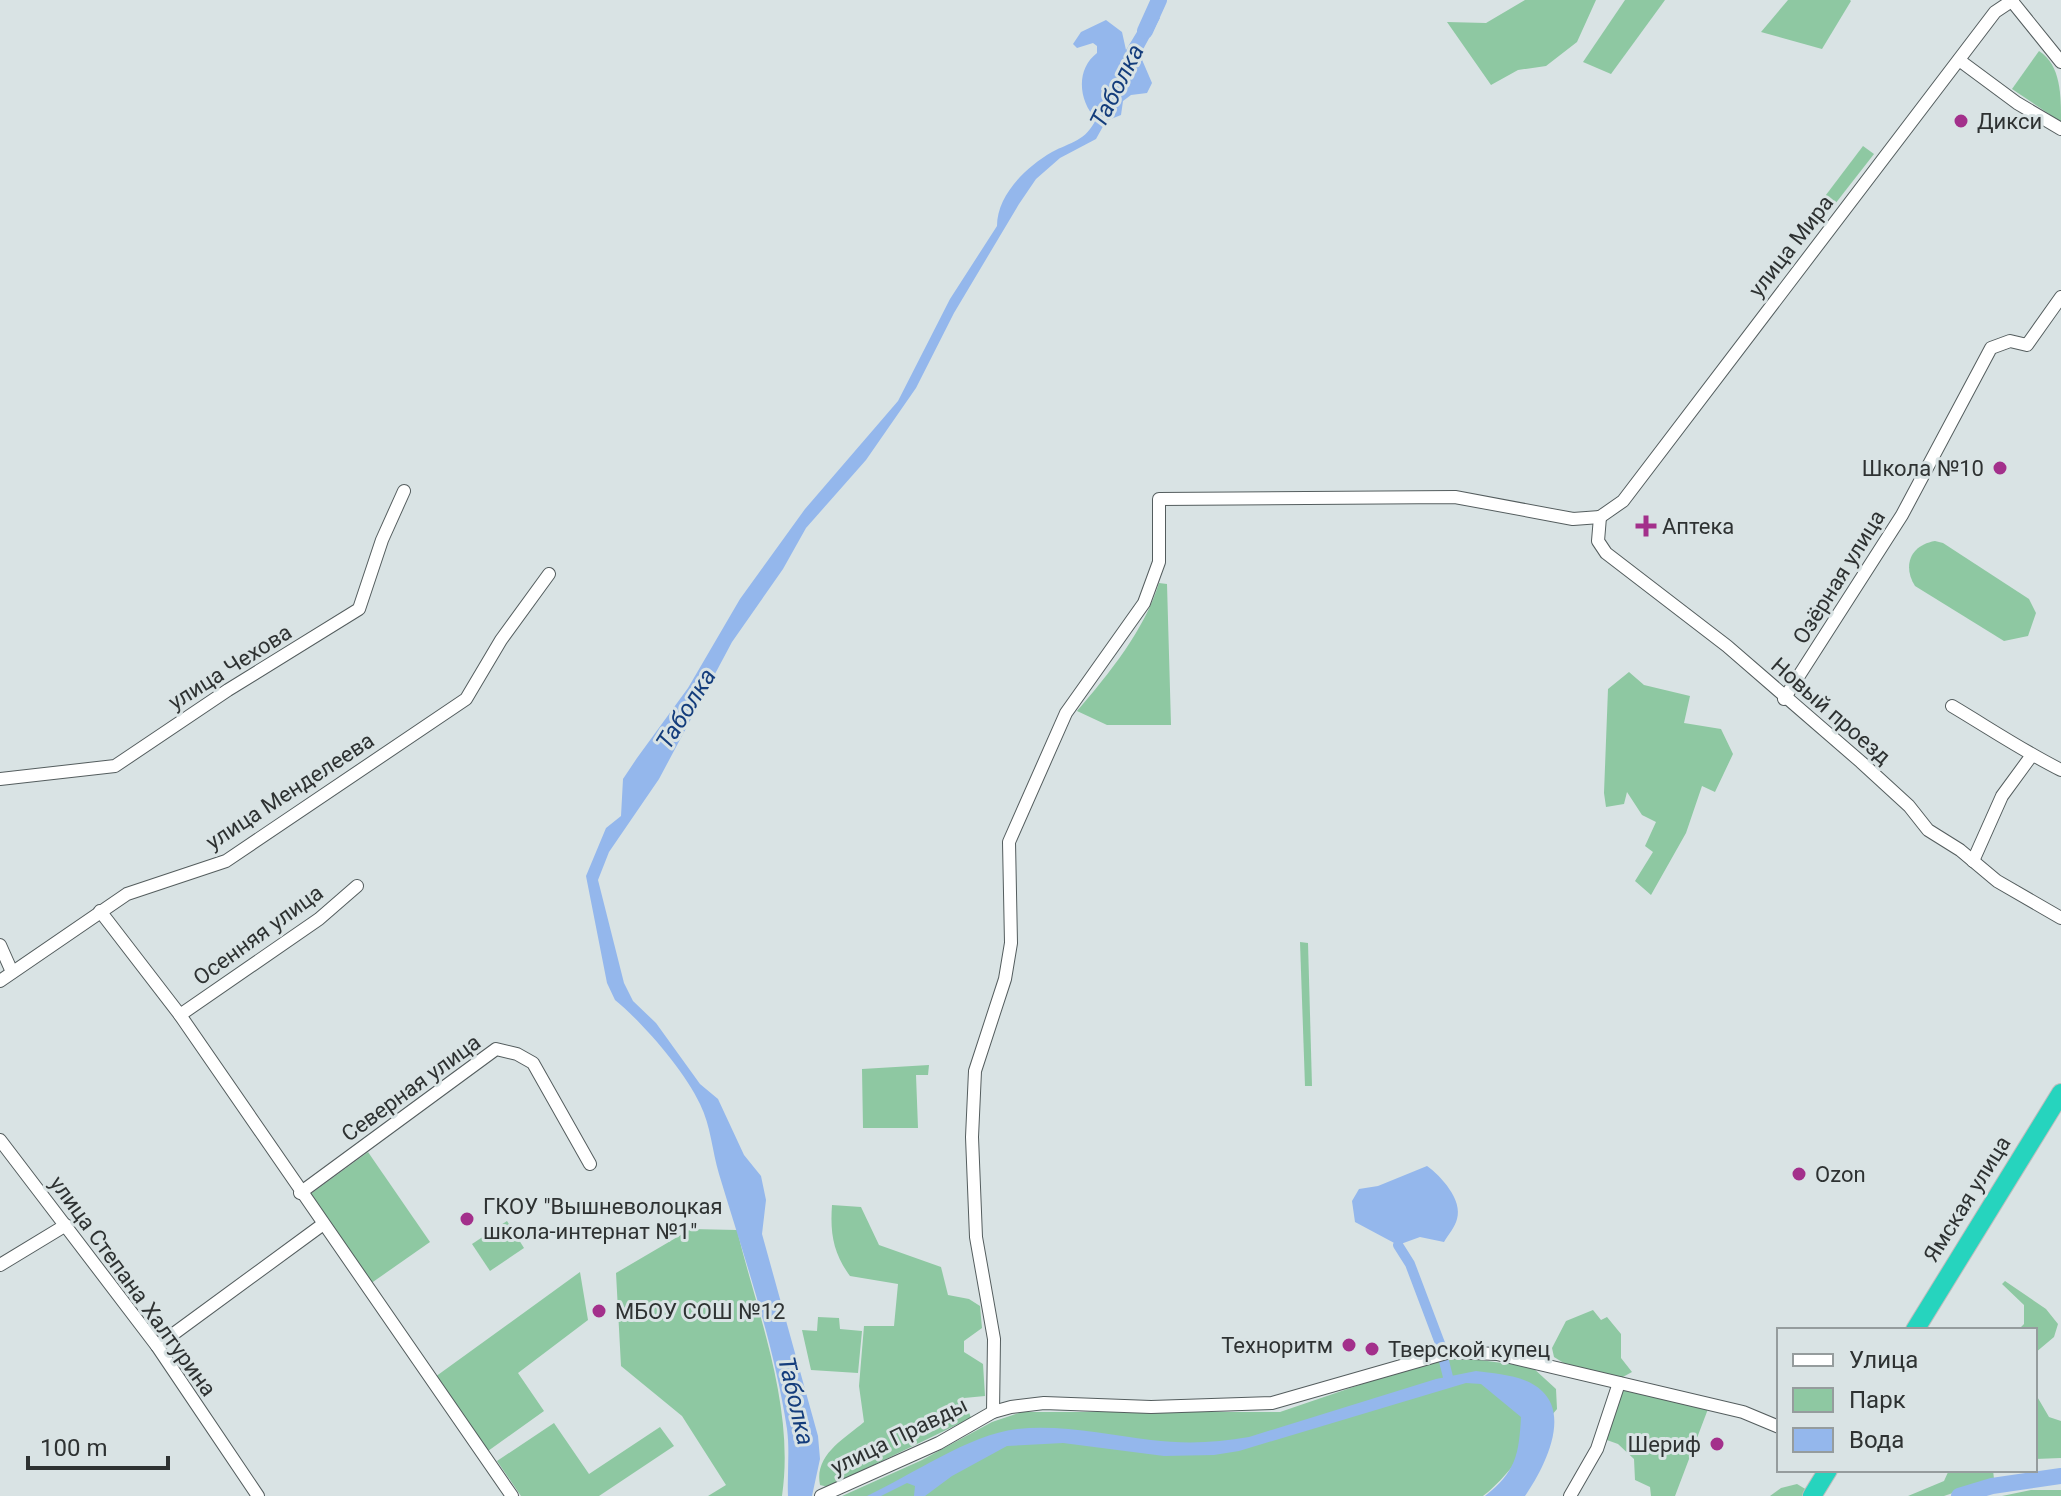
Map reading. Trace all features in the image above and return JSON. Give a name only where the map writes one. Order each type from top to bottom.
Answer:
[{"type":"highway","name":"Ямская улица","points":[[1916,1328],[2061,1093]]},
{"type":"highway","points":[[1812,1496],[1827,1472]]},
{"type":"street","name":"улица Мира","points":[[1600,517],[1623,501],[1995,12],[2012,1]]},
{"type":"street","points":[[2012,1],[2061,62]]},
{"type":"street","points":[[1959,60],[2017,103],[2061,129]]},
{"type":"street","name":"Озёрная улица","points":[[1784,699],[1902,515],[1991,348],[2010,341],[2027,345],[2061,297]]},
{"type":"street","name":"улица Чехова","points":[[0,779],[115,766],[228,690],[359,609],[382,540],[404,491]]},
{"type":"street","points":[[993,1412],[994,1339],[976,1237],[972,1137],[975,1071],[1005,979],[1011,943],[1009,842],[1066,713],[1144,603],[1159,562],[1159,499],[1455,497],[1573,519],[1600,517]]},
{"type":"street","name":"Новый проезд","points":[[1600,517],[1598,541],[1606,553],[1727,646],[1784,699],[1900,797],[1928,830],[1997,881],[2061,918]]},
{"type":"street","name":"улица Менделеева","points":[[0,981],[127,894],[226,861],[466,699],[501,640],[549,574]]},
{"type":"street","points":[[1952,706],[2061,770]]},
{"type":"street","points":[[1973,861],[2002,796],[2032,755]]},
{"type":"street","name":"Осенняя улица","points":[[180,1015],[319,919],[357,886]]},
{"type":"street","points":[[100,911],[180,1015],[322,1225],[512,1496]]},
{"type":"street","points":[[0,945],[12,972]]},
{"type":"street","name":"Северная улица","points":[[300,1193],[496,1049],[517,1054],[533,1063],[590,1164]]},
{"type":"street","name":"улица Степана Халтурина","points":[[0,1140],[157,1346],[258,1496]]},
{"type":"street","points":[[0,1265],[66,1225]]},
{"type":"street","points":[[157,1346],[322,1225]]},
{"type":"street","name":"улица Правды","points":[[821,1496],[939,1443],[993,1412],[1044,1403],[1151,1407],[1272,1403],[1307,1396],[1431,1355],[1475,1350],[1743,1412],[1777,1426]]},
{"type":"street","points":[[1570,1496],[1597,1449],[1619,1383]]},
{"type":"green space","points":[[1525,0],[1596,0],[1577,42],[1546,66],[1518,70],[1491,85],[1447,22],[1486,23]]},
{"type":"green space","points":[[1625,0],[1665,0],[1611,74],[1583,62]]},
{"type":"green space","points":[[1788,0],[1851,1],[1822,49],[1761,32]]},
{"type":"green space","points":[[2039,51],[2056,72],[2061,122],[2012,89]]},
{"type":"green space","points":[[1863,146],[1874,154],[1810,236],[1801,228]]},
{"type":"green space","points":[[1935,541],[1943,543],[2029,599],[2036,613],[2028,636],[2004,641],[1915,586],[1909,571],[1911,557],[1920,547]]},
{"type":"green space","points":[[1159,583],[1167,584],[1171,725],[1107,725],[1077,711],[1135,634]]},
{"type":"green space","points":[[1629,672],[1644,685],[1690,696],[1684,723],[1721,729],[1733,754],[1715,792],[1702,786],[1686,833],[1651,895],[1635,881],[1653,852],[1645,846],[1656,822],[1642,815],[1627,792],[1624,804],[1606,807],[1604,793],[1608,689]]},
{"type":"green space","points":[[1300,942],[1308,943],[1312,1086],[1305,1086]]},
{"type":"green space","points":[[929,1065],[928,1075],[916,1075],[918,1128],[863,1128],[862,1069]]},
{"type":"green space","points":[[368,1152],[430,1242],[370,1284],[309,1195]]},
{"type":"green space","points":[[832,1205],[861,1207],[879,1245],[941,1267],[948,1295],[969,1299],[980,1306],[982,1328],[964,1341],[964,1352],[983,1364],[985,1396],[964,1398],[971,1418],[828,1487],[820,1485],[819,1474],[826,1456],[864,1422],[859,1386],[864,1326],[894,1326],[898,1284],[850,1276],[834,1242]]},
{"type":"green space","points":[[507,1221],[524,1248],[490,1271],[472,1244]]},
{"type":"green space","points":[[691,1229],[737,1230],[779,1395],[785,1463],[782,1496],[708,1496],[726,1485],[682,1416],[621,1366],[616,1273]]},
{"type":"green space","points":[[580,1272],[588,1320],[518,1373],[544,1411],[488,1451],[435,1377]]},
{"type":"green space","points":[[2005,1281],[2046,1309],[2058,1324],[2054,1337],[2037,1351],[2037,1328],[2020,1328],[2024,1324],[2024,1305],[2002,1284]]},
{"type":"green space","points":[[1593,1310],[1601,1320],[1607,1317],[1621,1334],[1621,1358],[1632,1372],[1621,1378],[1567,1365],[1554,1357],[1552,1348],[1566,1321]]},
{"type":"green space","points":[[818,1317],[839,1318],[840,1329],[862,1331],[858,1373],[811,1370],[802,1330],[817,1331]]},
{"type":"green space","points":[[1458,1357],[1532,1367],[1556,1389],[1557,1409],[1513,1466],[1483,1496],[842,1496],[922,1460],[992,1422],[1022,1412],[1280,1412],[1409,1368]]},
{"type":"green space","points":[[1620,1389],[1708,1409],[1675,1496],[1651,1496],[1650,1487],[1635,1480],[1634,1459],[1618,1444],[1604,1439]]},
{"type":"green space","points":[[2037,1396],[2049,1417],[2061,1421],[2061,1458],[2037,1459]]},
{"type":"green space","points":[[554,1423],[589,1474],[660,1427],[674,1446],[599,1496],[521,1496],[497,1461]]},
{"type":"green space","points":[[1948,1472],[1993,1472],[1994,1479],[1944,1496],[1908,1496],[1944,1481]]},
{"type":"green space","points":[[1797,1484],[1807,1490],[1804,1496],[1770,1496],[1781,1488]]},
{"type":"green space","points":[[2031,1490],[2061,1490],[2061,1496],[2002,1496]]},
{"type":"water","points":[[1149,12],[1160,18],[1140,55],[1152,83],[1147,93],[1131,95],[1123,101],[1121,115],[1106,121],[1096,139],[1060,158],[1036,179],[954,313],[916,388],[866,460],[806,528],[783,569],[732,642],[659,779],[609,852],[598,880],[624,983],[633,1001],[656,1023],[700,1084],[718,1099],[744,1155],[761,1176],[766,1200],[762,1234],[818,1436],[820,1459],[812,1496],[788,1496],[788,1437],[781,1397],[758,1300],[719,1174],[707,1121],[693,1091],[674,1062],[615,1000],[607,983],[586,876],[606,828],[621,816],[623,779],[688,688],[740,599],[805,509],[898,401],[950,299],[997,226],[1002,203],[1008,193],[1032,166],[1077,140],[1092,126],[1096,119],[1086,103],[1082,85],[1085,67],[1097,53],[1097,46],[1093,43],[1077,48],[1073,44],[1081,32],[1106,20],[1122,32],[1126,50]]},
{"type":"water","points":[[1427,1166],[1444,1182],[1457,1204],[1456,1222],[1444,1242],[1420,1237],[1398,1245],[1355,1222],[1352,1201],[1359,1189],[1378,1186]]},
{"type":"water","points":[[1476,1371],[1528,1382],[1542,1391],[1550,1402],[1554,1415],[1551,1444],[1525,1496],[1485,1496],[1503,1479],[1514,1461],[1521,1417],[1481,1384],[1466,1383],[1239,1451],[1164,1456],[1063,1443],[1007,1446],[952,1476],[925,1496],[914,1496],[915,1486],[907,1483],[881,1496],[867,1496],[960,1447],[1017,1429],[1050,1428],[1176,1442],[1237,1439],[1436,1379]]},
{"type":"waterway","name":"Таболка","points":[[1145,31],[1159,0]]},
{"type":"waterway","points":[[1398,1245],[1410,1264],[1441,1346]]},
{"type":"waterway","points":[[1444,1361],[1448,1377]]},
{"type":"waterway","points":[[1959,1496],[1992,1486],[2061,1476]]},
{"type":"place","name":"Дикси","points":[[1961,121]]},
{"type":"place","name":"Школа №10","points":[[2000,468]]},
{"type":"place","name":"Аптека","points":[[1646,526]]},
{"type":"place","name":"Ozon","points":[[1799,1174]]},
{"type":"place","name":"ГКОУ \"Вышневолоцкая школа-интернат №1\"","points":[[467,1219]]},
{"type":"place","name":"МБОУ СОШ №12","points":[[599,1311]]},
{"type":"place","name":"Техноритм","points":[[1349,1345]]},
{"type":"place","name":"Тверской купец","points":[[1372,1349]]},
{"type":"place","name":"Шериф","points":[[1717,1444]]}]
